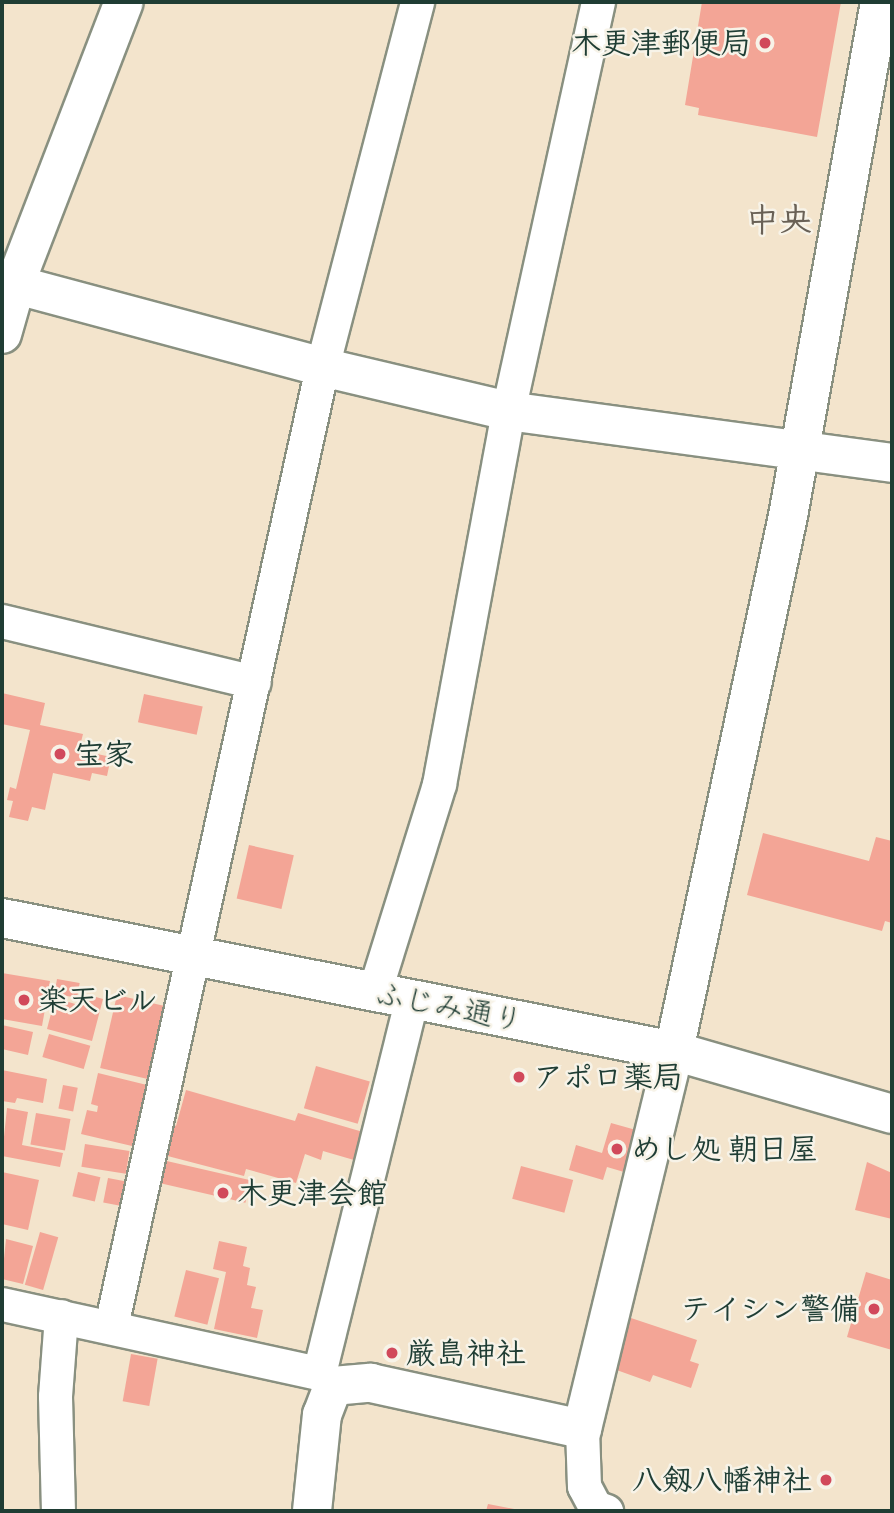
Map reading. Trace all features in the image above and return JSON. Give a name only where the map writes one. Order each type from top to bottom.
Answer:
[{"type":"street","points":[[2,334],[9,283],[124,2]]},
{"type":"street","points":[[111,1326],[195,957],[322,367],[417,2]]},
{"type":"street","points":[[374,993],[439,783],[508,411],[598,2]]},
{"type":"street","points":[[598,1510],[584,1486],[582,1429],[674,1051],[799,452],[880,2]]},
{"type":"street","points":[[9,283],[322,367],[508,411],[892,463]]},
{"type":"street","points":[[2,621],[254,682]]},
{"type":"street","name":"ふじみ通り","points":[[2,918],[674,1051],[892,1114]]},
{"type":"street","points":[[312,1511],[326,1379],[411,1001]]},
{"type":"street","points":[[2,1304],[111,1326],[326,1379],[371,1383],[582,1429]]},
{"type":"street","points":[[58,1511],[55,1396],[61,1316]]},
{"type":"building","points":[[702,2],[841,2],[817,137],[698,115],[699,108],[685,105]]},
{"type":"building","name":"宝家","points":[[2,693],[45,703],[40,725],[83,734],[79,750],[111,757],[107,776],[92,773],[90,781],[53,773],[45,810],[32,807],[28,821],[9,817],[13,801],[7,800],[10,787],[16,789],[30,730],[2,724]]},
{"type":"building","points":[[144,694],[203,706],[197,735],[138,722]]},
{"type":"building","points":[[763,833],[869,861],[876,837],[892,841],[892,923],[885,921],[882,931],[747,895]]},
{"type":"building","points":[[249,845],[294,855],[281,909],[237,899]]},
{"type":"building","name":"楽天ビル","points":[[2,973],[50,981],[42,1026],[2,1019]]},
{"type":"building","points":[[57,979],[80,983],[77,998],[54,994]]},
{"type":"building","points":[[85,994],[103,999],[92,1041],[47,1029],[55,998],[82,1006]]},
{"type":"building","points":[[117,995],[166,1006],[149,1079],[100,1068]]},
{"type":"building","points":[[2,1025],[33,1032],[28,1055],[2,1049]]},
{"type":"building","points":[[49,1034],[90,1046],[84,1069],[42,1057]]},
{"type":"building","points":[[316,1066],[370,1081],[358,1124],[304,1108]]},
{"type":"building","points":[[2,1070],[47,1079],[43,1103],[17,1098],[15,1103],[2,1101]]},
{"type":"building","points":[[98,1073],[147,1085],[132,1146],[81,1134],[87,1110],[97,1112],[98,1106],[91,1104]]},
{"type":"building","points":[[63,1085],[78,1088],[73,1111],[58,1109]]},
{"type":"building","points":[[186,1090],[295,1121],[298,1113],[363,1132],[354,1160],[323,1151],[321,1160],[305,1154],[296,1183],[246,1169],[244,1176],[160,1154],[172,1124],[176,1126]]},
{"type":"building","points":[[7,1108],[28,1112],[22,1145],[63,1153],[60,1167],[2,1156]]},
{"type":"building","points":[[36,1113],[70,1119],[65,1151],[30,1145]]},
{"type":"building","name":"めし処 朝日屋","points":[[611,1123],[636,1130],[624,1172],[607,1167],[603,1180],[569,1170],[576,1145],[602,1153]]},
{"type":"building","points":[[85,1144],[129,1151],[126,1174],[81,1167]]},
{"type":"building","name":"木更津会館","points":[[158,1159],[251,1180],[245,1203],[153,1181]]},
{"type":"building","points":[[867,1162],[892,1173],[892,1219],[855,1210]]},
{"type":"building","points":[[521,1166],[573,1180],[564,1213],[512,1199]]},
{"type":"building","points":[[2,1172],[39,1180],[28,1230],[2,1224]]},
{"type":"building","points":[[78,1172],[100,1177],[95,1202],[72,1196]]},
{"type":"building","points":[[108,1178],[128,1182],[123,1206],[103,1203]]},
{"type":"building","points":[[40,1232],[58,1237],[43,1290],[25,1285]]},
{"type":"building","points":[[6,1239],[33,1246],[23,1284],[2,1279]]},
{"type":"building","points":[[219,1241],[247,1247],[243,1266],[250,1268],[247,1285],[256,1287],[251,1308],[263,1310],[257,1338],[214,1329],[226,1272],[213,1269]]},
{"type":"building","points":[[186,1270],[219,1278],[207,1325],[174,1317]]},
{"type":"building","name":"テイシン警備","points":[[866,1272],[892,1280],[892,1350],[847,1337]]},
{"type":"building","points":[[628,1317],[697,1340],[690,1361],[699,1364],[691,1388],[653,1375],[650,1382],[611,1368]]},
{"type":"building","points":[[131,1354],[158,1359],[149,1406],[123,1401]]},
{"type":"building","points":[[488,1504],[519,1510],[519,1511],[486,1511]]},
{"type":"place","name":"木更津郵便局","points":[[765,43]]},
{"type":"place","name":"宝家","points":[[60,754]]},
{"type":"place","name":"楽天ビル","points":[[24,1000]]},
{"type":"place","name":"アポロ薬局","points":[[519,1077]]},
{"type":"place","name":"めし処 朝日屋","points":[[617,1149]]},
{"type":"place","name":"木更津会館","points":[[223,1193]]},
{"type":"place","name":"テイシン警備","points":[[874,1309]]},
{"type":"place","name":"厳島神社","points":[[392,1353]]},
{"type":"place","name":"八剱八幡神社","points":[[826,1480]]},
{"type":"district","name":"中央","points":[[779,221]]}]
